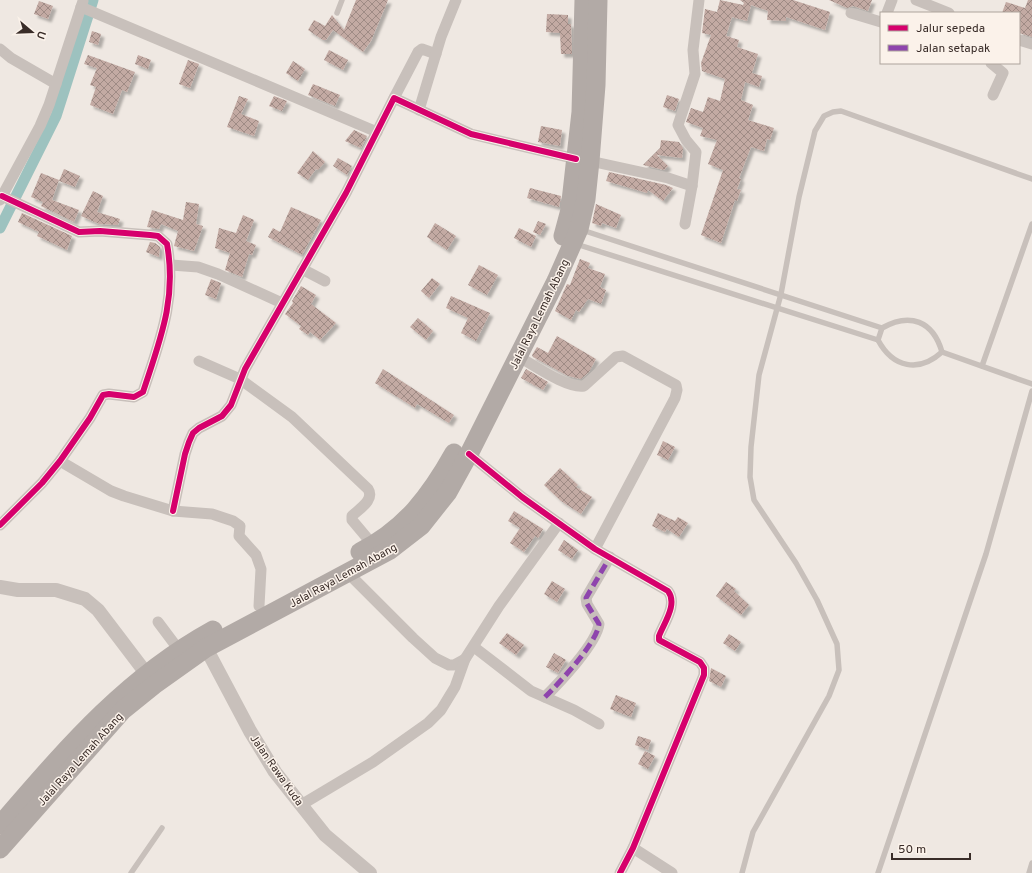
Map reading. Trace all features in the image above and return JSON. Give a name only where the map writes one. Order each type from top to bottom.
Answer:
[{"type":"highway","name":"Jalal Raya Lemah Abang","points":[[583,160],[581,112],[584,0]]},
{"type":"highway","name":"Jalal Raya Lemah Abang","points":[[0,825],[92,723],[115,700],[206,648],[390,550],[421,526],[448,492],[519,357],[570,234],[596,85],[598,0]]},
{"type":"highway","name":"Jalal Raya Lemah Abang","points":[[0,848],[150,679],[179,650],[211,630],[372,545],[408,518],[424,501],[440,478],[474,417],[545,277],[570,234]]},
{"type":"street","points":[[419,110],[436,54],[456,0]]},
{"type":"street","points":[[685,224],[696,152],[686,140],[678,126],[695,74],[693,50],[699,0]]},
{"type":"street","points":[[887,12],[892,0]]},
{"type":"street","points":[[916,0],[946,12]]},
{"type":"street","points":[[0,525],[42,483],[60,461],[90,418],[103,395],[109,394],[134,397],[139,396],[143,392],[165,324],[171,278],[171,265],[167,244],[158,236],[100,231],[79,232],[21,206],[3,194],[40,126],[83,5],[100,14],[377,132]]},
{"type":"street","points":[[851,14],[880,22]]},
{"type":"street","points":[[1020,40],[1032,44]]},
{"type":"street","points":[[0,49],[11,58],[56,84]]},
{"type":"street","points":[[173,511],[184,454],[193,433],[226,413],[231,405],[240,380],[282,303],[346,193],[418,52],[424,50],[436,54]]},
{"type":"street","points":[[992,64],[1003,73],[993,96]]},
{"type":"street","points":[[394,98],[471,134],[668,178],[692,186]]},
{"type":"street","points":[[171,265],[198,267],[218,274],[282,303]]},
{"type":"street","points":[[302,269],[325,280]]},
{"type":"street","points":[[519,357],[561,380],[579,387],[584,386],[616,357],[623,356],[676,385],[677,390],[674,398],[596,549]]},
{"type":"street","points":[[200,361],[240,380],[292,417],[368,489],[370,495],[369,500],[352,516],[352,520],[372,545]]},
{"type":"street","points":[[469,454],[522,498],[610,558],[660,585],[671,595],[672,606],[659,636],[659,640],[700,662],[705,671],[633,848],[620,873]]},
{"type":"street","points":[[60,461],[111,491],[173,511],[212,514],[233,521],[240,526],[239,536],[256,555],[261,569],[259,606]]},
{"type":"street","points":[[301,805],[373,762],[428,723],[441,710],[455,688],[466,659],[499,606],[559,523]]},
{"type":"street","points":[[545,697],[569,670],[598,632],[599,624],[586,604],[586,598],[610,558]]},
{"type":"street","points":[[348,573],[396,622],[435,658],[453,666],[466,659]]},
{"type":"street","points":[[0,587],[18,590],[56,590],[85,599],[98,610],[150,679]]},
{"type":"street","points":[[158,622],[179,650]]},
{"type":"street","points":[[474,647],[530,691],[599,724]]},
{"type":"street","name":"Jalan Rawa Kuda","points":[[206,648],[250,731],[275,772],[324,835],[370,873]]},
{"type":"street","points":[[633,848],[672,873]]},
{"type":"lane","points":[[337,13],[342,0]]},
{"type":"lane","points":[[742,873],[753,832],[829,696],[839,670],[837,644],[817,600],[796,563],[754,500],[751,483],[751,447],[760,375],[781,294],[799,197],[815,131],[824,116],[833,112],[841,111],[1032,179]]},
{"type":"lane","points":[[982,366],[1032,224]]},
{"type":"lane","points":[[570,234],[781,294],[882,328]]},
{"type":"lane","points":[[570,234],[777,307],[878,340],[889,356],[906,365],[926,363],[942,352]]},
{"type":"lane","points":[[878,340],[882,328],[894,322],[907,320],[920,322],[931,329],[938,340],[942,352]]},
{"type":"lane","points":[[942,352],[1032,384]]},
{"type":"lane","points":[[878,873],[986,554],[1032,391]]},
{"type":"lane","points":[[130,873],[162,828]]},
{"type":"lane","points":[[1029,873],[1032,863]]},
{"type":"building","points":[[356,0],[388,0],[371,41],[363,52],[333,30],[326,40],[323,40],[308,30],[314,20],[325,26],[332,15],[344,30]]},
{"type":"building","points":[[720,0],[743,5],[744,3],[740,0],[793,0],[830,12],[825,30],[786,17],[786,21],[767,20],[768,11],[751,5],[747,21],[732,17],[726,36],[739,40],[737,47],[758,54],[752,73],[762,76],[759,87],[745,82],[741,100],[753,105],[748,120],[774,128],[770,140],[767,139],[764,151],[751,147],[739,178],[741,179],[737,189],[741,190],[737,201],[735,200],[721,243],[701,235],[723,170],[708,164],[717,140],[700,136],[703,128],[686,122],[691,108],[703,112],[708,97],[720,101],[725,79],[702,71],[701,63],[711,35],[702,33],[705,9],[717,12]]},
{"type":"building","points":[[829,0],[872,0],[868,11],[853,6],[847,8]]},
{"type":"building","points":[[1028,0],[1032,0],[1032,37],[1020,33],[1020,12],[1002,12],[1006,2],[1025,8]]},
{"type":"building","points":[[39,1],[53,6],[48,19],[34,14]]},
{"type":"building","points":[[547,14],[568,15],[568,24],[571,24],[572,54],[561,54],[560,33],[546,32]]},
{"type":"building","points":[[92,31],[101,34],[98,45],[89,42]]},
{"type":"building","points":[[329,50],[348,60],[343,70],[324,60]]},
{"type":"building","points":[[88,55],[135,72],[127,92],[122,90],[113,114],[90,105],[96,87],[90,85],[97,68],[84,64]]},
{"type":"building","points":[[138,55],[151,60],[148,69],[135,64]]},
{"type":"building","points":[[188,60],[199,64],[190,88],[179,84]]},
{"type":"building","points":[[293,61],[305,69],[298,81],[286,73]]},
{"type":"building","points":[[313,84],[340,95],[335,106],[308,95]]},
{"type":"building","points":[[667,95],[679,99],[675,111],[663,107]]},
{"type":"building","points":[[239,96],[248,99],[241,114],[259,121],[254,136],[227,127]]},
{"type":"building","points":[[274,96],[287,101],[282,111],[269,106]]},
{"type":"building","points":[[541,126],[562,130],[560,146],[538,142]]},
{"type":"building","points":[[354,130],[367,136],[361,148],[345,141]]},
{"type":"building","points":[[661,140],[679,142],[683,148],[682,158],[657,155],[668,166],[664,170],[643,165],[660,148]]},
{"type":"building","points":[[313,151],[325,162],[318,170],[316,169],[308,180],[297,173]]},
{"type":"building","points":[[338,158],[352,166],[347,175],[333,166]]},
{"type":"building","points":[[64,169],[80,176],[75,187],[59,181]]},
{"type":"building","points":[[609,172],[666,185],[673,188],[663,201],[648,190],[647,193],[606,181]]},
{"type":"building","points":[[41,173],[59,180],[52,200],[79,210],[74,222],[41,206],[43,202],[31,197]]},
{"type":"building","points":[[530,188],[561,196],[559,207],[527,198]]},
{"type":"building","points":[[93,191],[103,196],[97,212],[120,219],[118,225],[99,224],[81,216]]},
{"type":"building","points":[[186,202],[199,204],[196,224],[203,226],[194,251],[174,246],[178,231],[161,224],[159,229],[147,227],[152,210],[183,220]]},
{"type":"building","points":[[596,204],[621,215],[616,228],[602,223],[601,226],[592,223]]},
{"type":"building","points":[[291,207],[321,220],[302,255],[268,237],[273,228],[280,232]]},
{"type":"building","points":[[22,213],[72,236],[67,250],[37,236],[39,232],[18,222]]},
{"type":"building","points":[[243,215],[254,220],[246,241],[256,245],[252,255],[249,254],[242,277],[225,270],[230,253],[215,248],[219,228],[236,233]]},
{"type":"building","points":[[538,221],[546,224],[540,235],[533,232]]},
{"type":"building","points":[[435,223],[456,236],[447,250],[427,237]]},
{"type":"building","points":[[519,228],[536,236],[531,247],[514,238]]},
{"type":"building","points":[[150,242],[155,243],[160,247],[159,257],[146,252]]},
{"type":"building","points":[[580,259],[590,263],[588,268],[605,274],[600,287],[606,290],[601,304],[588,299],[579,312],[576,310],[571,320],[555,311],[567,284],[570,285]]},
{"type":"building","points":[[479,265],[498,275],[487,295],[468,285]]},
{"type":"building","points":[[432,278],[440,284],[429,298],[421,291]]},
{"type":"building","points":[[211,279],[221,283],[216,299],[205,295]]},
{"type":"building","points":[[301,286],[316,295],[311,304],[336,323],[320,340],[310,332],[308,335],[299,329],[301,326],[285,314],[293,303],[292,301]]},
{"type":"building","points":[[451,296],[490,313],[476,341],[461,333],[468,318],[446,308]]},
{"type":"building","points":[[418,318],[433,331],[426,340],[410,327]]},
{"type":"building","points":[[557,336],[596,359],[589,372],[581,379],[568,376],[533,357],[532,355],[537,347],[548,353]]},
{"type":"building","points":[[383,369],[454,415],[449,423],[417,404],[415,408],[375,383]]},
{"type":"building","points":[[526,369],[548,382],[543,390],[521,378]]},
{"type":"building","points":[[663,441],[675,447],[668,460],[657,455]]},
{"type":"building","points":[[560,468],[578,485],[576,487],[592,497],[581,514],[561,501],[544,485]]},
{"type":"building","points":[[514,511],[543,529],[538,538],[535,536],[524,552],[510,543],[520,528],[508,521]]},
{"type":"building","points":[[658,513],[675,521],[678,517],[688,523],[679,537],[667,529],[665,532],[652,526]]},
{"type":"building","points":[[564,540],[578,550],[572,559],[558,550]]},
{"type":"building","points":[[552,581],[565,589],[557,602],[544,594]]},
{"type":"building","points":[[726,582],[736,589],[734,591],[749,605],[741,615],[716,596]]},
{"type":"building","points":[[507,633],[524,645],[516,655],[499,643]]},
{"type":"building","points":[[729,634],[741,642],[735,651],[723,643]]},
{"type":"building","points":[[554,653],[566,660],[558,673],[546,667]]},
{"type":"building","points":[[711,668],[726,676],[721,687],[709,681]]},
{"type":"building","points":[[616,695],[636,703],[631,717],[610,709]]},
{"type":"building","points":[[638,736],[651,740],[648,750],[635,745]]},
{"type":"building","points":[[645,751],[655,756],[648,769],[638,764]]},
{"type":"waterway","points":[[0,228],[56,116],[93,0]]},
{"type":"marked path","points":[[545,697],[577,662],[597,632],[599,624],[587,604],[586,598],[610,557]]},
{"type":"cycle path","points":[[173,511],[185,454],[193,433],[199,428],[222,416],[231,405],[245,369],[346,193],[394,98],[471,134],[576,159]]},
{"type":"cycle path","points":[[0,525],[42,483],[60,461],[90,418],[103,395],[109,394],[134,397],[143,392],[161,337],[170,283],[170,264],[167,244],[158,236],[100,231],[79,232],[2,196]]},
{"type":"cycle path","points":[[469,454],[522,497],[595,549],[668,591],[671,596],[671,608],[659,636],[659,640],[700,662],[704,668],[704,675],[633,848],[620,873]]}]
